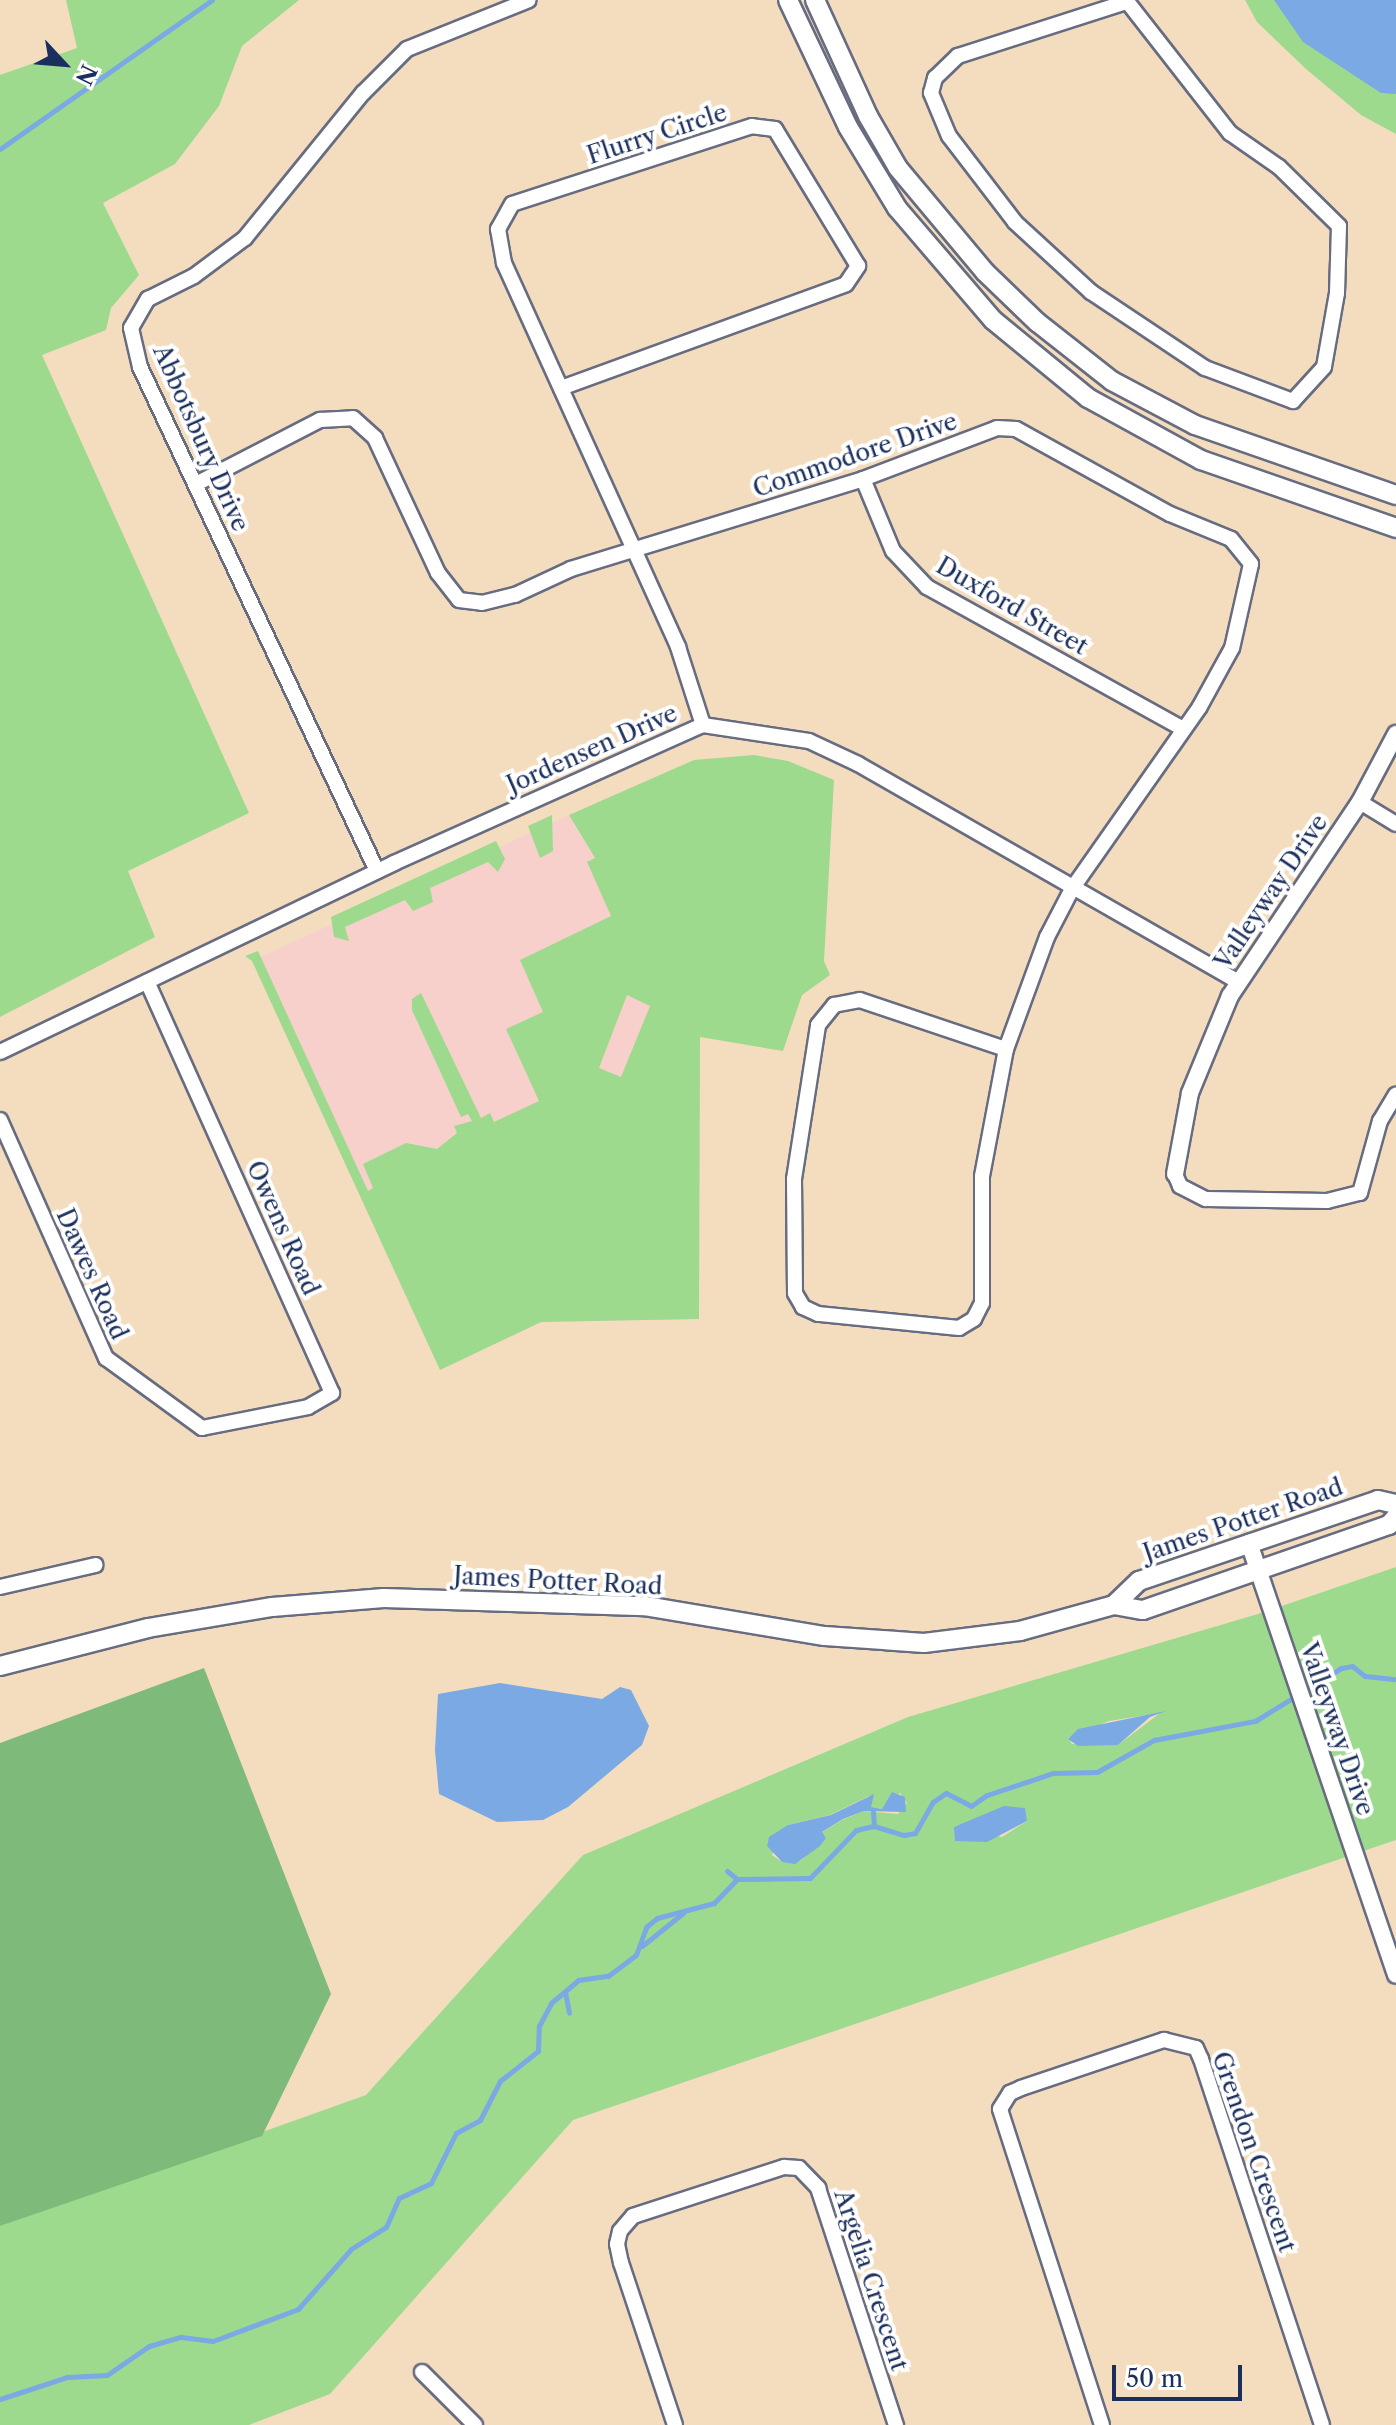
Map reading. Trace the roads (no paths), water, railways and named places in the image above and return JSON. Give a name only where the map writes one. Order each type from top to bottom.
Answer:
[{"type":"main road","points":[[788,0],[848,127],[897,208],[993,320],[1088,398],[1201,460],[1396,528]]},
{"type":"main road","points":[[815,0],[868,116],[898,168],[985,272],[1037,322],[1112,381],[1195,425],[1396,495]]},
{"type":"main road","name":"James Potter Road","points":[[1114,1605],[1139,1581],[1378,1500],[1396,1504]]},
{"type":"main road","name":"James Potter Road","points":[[0,1666],[148,1628],[272,1607],[384,1598],[645,1606],[825,1636],[924,1643],[1020,1631],[1114,1605],[1143,1610],[1389,1525],[1396,1517]]},
{"type":"street","name":"Abbotsbury Drive","points":[[377,871],[140,367],[131,328],[148,299],[194,276],[245,238],[363,93],[407,49],[529,0]]},
{"type":"street","points":[[1126,1],[1230,133],[1279,167],[1339,226],[1337,293],[1324,367],[1293,401],[1205,368],[1091,292],[1015,222],[943,123],[931,93],[935,78],[958,56],[1126,1]]},
{"type":"street","name":"Flurry Circle","points":[[561,388],[846,284],[858,266],[775,129],[752,126],[512,204],[498,229],[504,263],[678,647],[703,725]]},
{"type":"street","name":"Commodore Drive","points":[[196,484],[320,420],[353,418],[375,438],[438,573],[459,600],[482,603],[515,595],[571,569],[863,479],[997,428],[1016,429],[1170,514],[1231,539],[1251,564],[1246,601],[1215,683],[1073,887],[1047,937],[1006,1049],[982,1176],[983,1296],[977,1314],[964,1326],[947,1329],[818,1314],[803,1307],[792,1281],[794,1179],[817,1031],[826,1011],[842,1001],[860,1000],[1006,1049]]},
{"type":"street","name":"Duxford Street","points":[[863,479],[893,551],[927,587],[1183,729]]},
{"type":"street","name":"Jordensen Drive","points":[[0,1052],[377,871],[703,725],[809,741],[1239,982]]},
{"type":"street","name":"Valleyway Drive","points":[[1175,1174],[1190,1093],[1239,982],[1360,802],[1396,734]]},
{"type":"street","points":[[1360,802],[1396,824]]},
{"type":"street","name":"Owens Road","points":[[147,982],[332,1393],[308,1407],[226,1426]]},
{"type":"street","points":[[1175,1174],[1180,1186],[1206,1199],[1327,1201],[1360,1193],[1380,1121],[1396,1094]]},
{"type":"street","name":"Dawes Road","points":[[0,1120],[106,1358],[202,1428],[226,1426]]},
{"type":"street","name":"Valleyway Drive","points":[[1249,1543],[1395,1967]]},
{"type":"street","points":[[0,1587],[95,1565]]},
{"type":"street","name":"Grendon Crescent","points":[[1102,2425],[1000,2109],[1010,2093],[1021,2088],[1164,2040],[1196,2048],[1201,2059],[1322,2425]]},
{"type":"street","name":"Argelia Crescent","points":[[675,2425],[621,2263],[617,2244],[620,2231],[633,2216],[784,2167],[799,2168],[818,2188],[896,2425]]},
{"type":"street","points":[[422,2372],[475,2425]]},
{"type":"water","points":[[1274,0],[1396,0],[1396,94],[1381,93],[1303,42]]},
{"type":"water","points":[[500,1683],[602,1699],[620,1687],[631,1690],[649,1726],[642,1745],[568,1807],[543,1820],[497,1822],[439,1794],[435,1750],[438,1694]]},
{"type":"water","points":[[1166,1711],[1150,1717],[1118,1745],[1078,1746],[1068,1739],[1078,1729]]},
{"type":"water","points":[[892,1792],[905,1797],[906,1812],[864,1811],[843,1819],[822,1832],[826,1838],[820,1846],[795,1864],[782,1862],[767,1846],[769,1837],[788,1825],[831,1815],[874,1794],[871,1807],[882,1809]]},
{"type":"water","points":[[1004,1806],[1025,1808],[1027,1821],[987,1842],[955,1841],[954,1827]]},
{"type":"waterway","points":[[0,149],[212,0]]},
{"type":"waterway","points":[[0,2399],[67,2377],[107,2375],[149,2346],[181,2337],[213,2341],[298,2309],[351,2249],[386,2227],[399,2198],[431,2183],[456,2133],[480,2120],[500,2081],[538,2051],[539,2026],[551,2003],[578,1980],[608,1976],[636,1955],[646,1927],[657,1918],[714,1903],[737,1879],[810,1878],[856,1830],[874,1826],[904,1835],[915,1833],[933,1802],[946,1793],[971,1806],[987,1795],[1053,1773],[1097,1772],[1154,1740],[1255,1721],[1341,1668],[1352,1666],[1365,1676],[1396,1679]]},
{"type":"waterway","points":[[873,1812],[874,1826]]},
{"type":"waterway","points":[[727,1871],[737,1879]]},
{"type":"waterway","points":[[642,1946],[683,1913]]},
{"type":"waterway","points":[[565,1992],[569,2013]]}]
